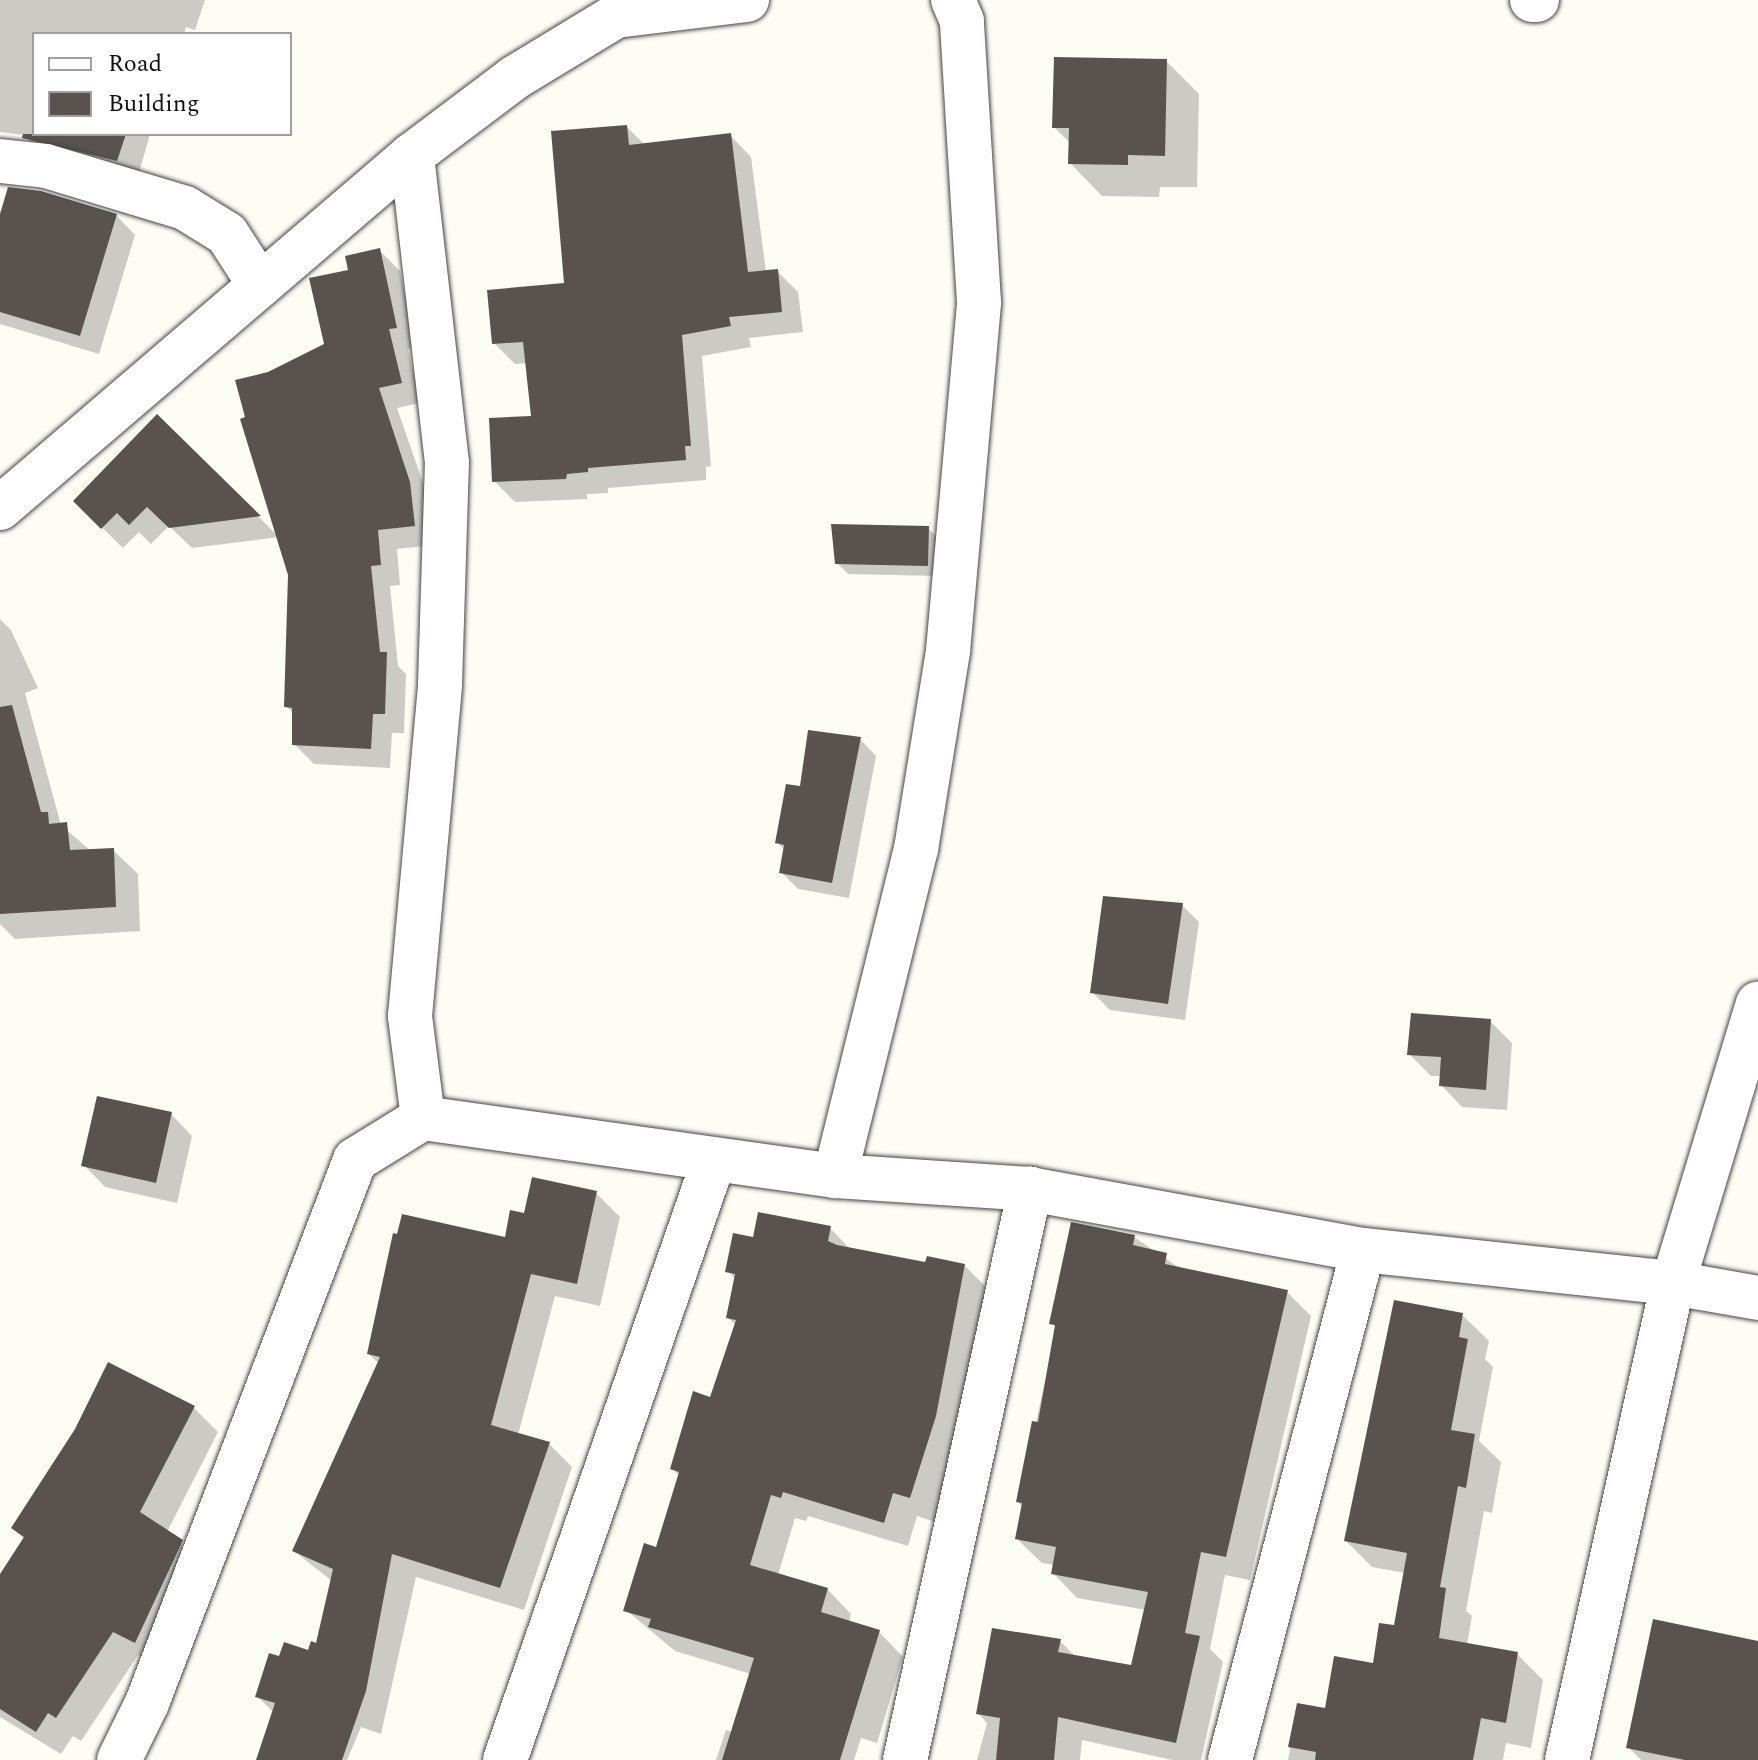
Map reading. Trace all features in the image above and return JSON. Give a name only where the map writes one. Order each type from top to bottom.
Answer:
[{"type":"street","points":[[0,508],[412,155],[514,78],[616,16],[747,0]]},
{"type":"street","points":[[835,1176],[916,849],[948,651],[979,302],[962,21],[953,0]]},
{"type":"street","points":[[412,155],[447,463],[440,684],[410,1016],[423,1118]]},
{"type":"street","points":[[0,161],[46,166],[185,208],[227,234],[260,285]]},
{"type":"street","points":[[1567,1760],[1673,1283],[1758,1004]]},
{"type":"street","points":[[119,1760],[147,1703],[355,1160],[423,1118],[835,1176],[1030,1189],[1363,1250],[1673,1283],[1758,1298]]},
{"type":"street","points":[[505,1760],[714,1160]]},
{"type":"street","points":[[905,1760],[1030,1189]]},
{"type":"street","points":[[1230,1760],[1363,1250]]},
{"type":"building","points":[[1054,57],[1167,59],[1165,156],[1128,155],[1128,165],[1068,164],[1069,128],[1052,128]]},
{"type":"building","points":[[627,125],[629,145],[731,133],[748,272],[778,269],[782,312],[729,317],[731,326],[682,335],[691,446],[685,446],[686,460],[588,468],[588,472],[567,474],[566,479],[492,482],[489,418],[531,416],[523,342],[492,344],[487,290],[564,283],[551,131]]},
{"type":"building","points":[[23,134],[125,136],[117,161],[22,138]]},
{"type":"building","points":[[8,187],[41,191],[117,214],[80,336],[0,312],[0,214]]},
{"type":"building","points":[[380,248],[397,328],[389,329],[402,383],[379,388],[410,482],[415,526],[378,530],[381,565],[371,566],[380,652],[387,652],[385,714],[373,714],[371,749],[292,745],[292,708],[284,707],[288,575],[240,419],[245,417],[235,380],[268,372],[324,344],[309,278],[348,270],[345,256]]},
{"type":"building","points":[[157,414],[261,516],[169,528],[147,507],[129,525],[117,513],[101,529],[73,501]]},
{"type":"building","points":[[831,524],[929,526],[928,566],[835,564]]},
{"type":"building","points":[[12,705],[41,812],[48,812],[49,824],[67,822],[70,850],[114,848],[116,907],[0,914],[0,707]]},
{"type":"building","points":[[808,730],[861,737],[832,883],[779,873],[784,845],[775,843],[786,784],[800,786]]},
{"type":"building","points":[[1103,896],[1183,903],[1168,1004],[1090,993]]},
{"type":"building","points":[[1411,1013],[1491,1019],[1486,1090],[1439,1086],[1441,1057],[1407,1055]]},
{"type":"building","points":[[97,1096],[172,1112],[156,1183],[81,1166]]},
{"type":"building","points":[[532,1177],[597,1191],[577,1284],[531,1274],[491,1425],[550,1442],[500,1588],[392,1554],[366,1691],[342,1760],[256,1760],[275,1703],[255,1697],[269,1653],[279,1656],[284,1642],[308,1650],[311,1641],[316,1643],[333,1569],[292,1551],[380,1357],[367,1354],[393,1233],[397,1234],[402,1214],[505,1237],[510,1210],[524,1213]]},
{"type":"building","points":[[758,1212],[831,1226],[828,1241],[837,1245],[925,1262],[927,1256],[965,1264],[936,1416],[910,1498],[893,1493],[884,1523],[783,1492],[781,1498],[771,1495],[750,1565],[828,1588],[821,1612],[880,1630],[840,1760],[722,1760],[754,1658],[648,1627],[651,1619],[623,1611],[644,1543],[656,1547],[679,1472],[670,1469],[693,1391],[710,1397],[736,1320],[726,1318],[735,1274],[725,1272],[733,1233],[753,1237]]},
{"type":"building","points":[[1071,1222],[1135,1235],[1133,1245],[1167,1253],[1165,1264],[1288,1290],[1226,1557],[1201,1552],[1185,1633],[1200,1636],[1176,1743],[1058,1717],[1054,1760],[996,1760],[1000,1718],[976,1714],[992,1628],[1061,1639],[1058,1652],[1131,1665],[1148,1592],[1051,1574],[1056,1547],[1015,1539],[1022,1503],[1016,1502],[1032,1421],[1038,1422],[1055,1325],[1049,1324]]},
{"type":"building","points":[[1394,1300],[1463,1313],[1459,1337],[1468,1339],[1451,1430],[1475,1434],[1466,1488],[1458,1486],[1440,1587],[1446,1588],[1439,1638],[1518,1652],[1506,1723],[1481,1718],[1473,1760],[1315,1760],[1316,1752],[1288,1747],[1297,1703],[1325,1708],[1334,1656],[1373,1663],[1379,1623],[1394,1625],[1407,1553],[1344,1541]]},
{"type":"building","points":[[108,1362],[195,1406],[140,1512],[183,1540],[135,1643],[113,1632],[56,1718],[48,1713],[36,1732],[0,1709],[0,1574],[24,1537],[11,1528],[75,1429]]},
{"type":"building","points":[[1653,1619],[1758,1641],[1758,1760],[1685,1760],[1626,1748]]}]
